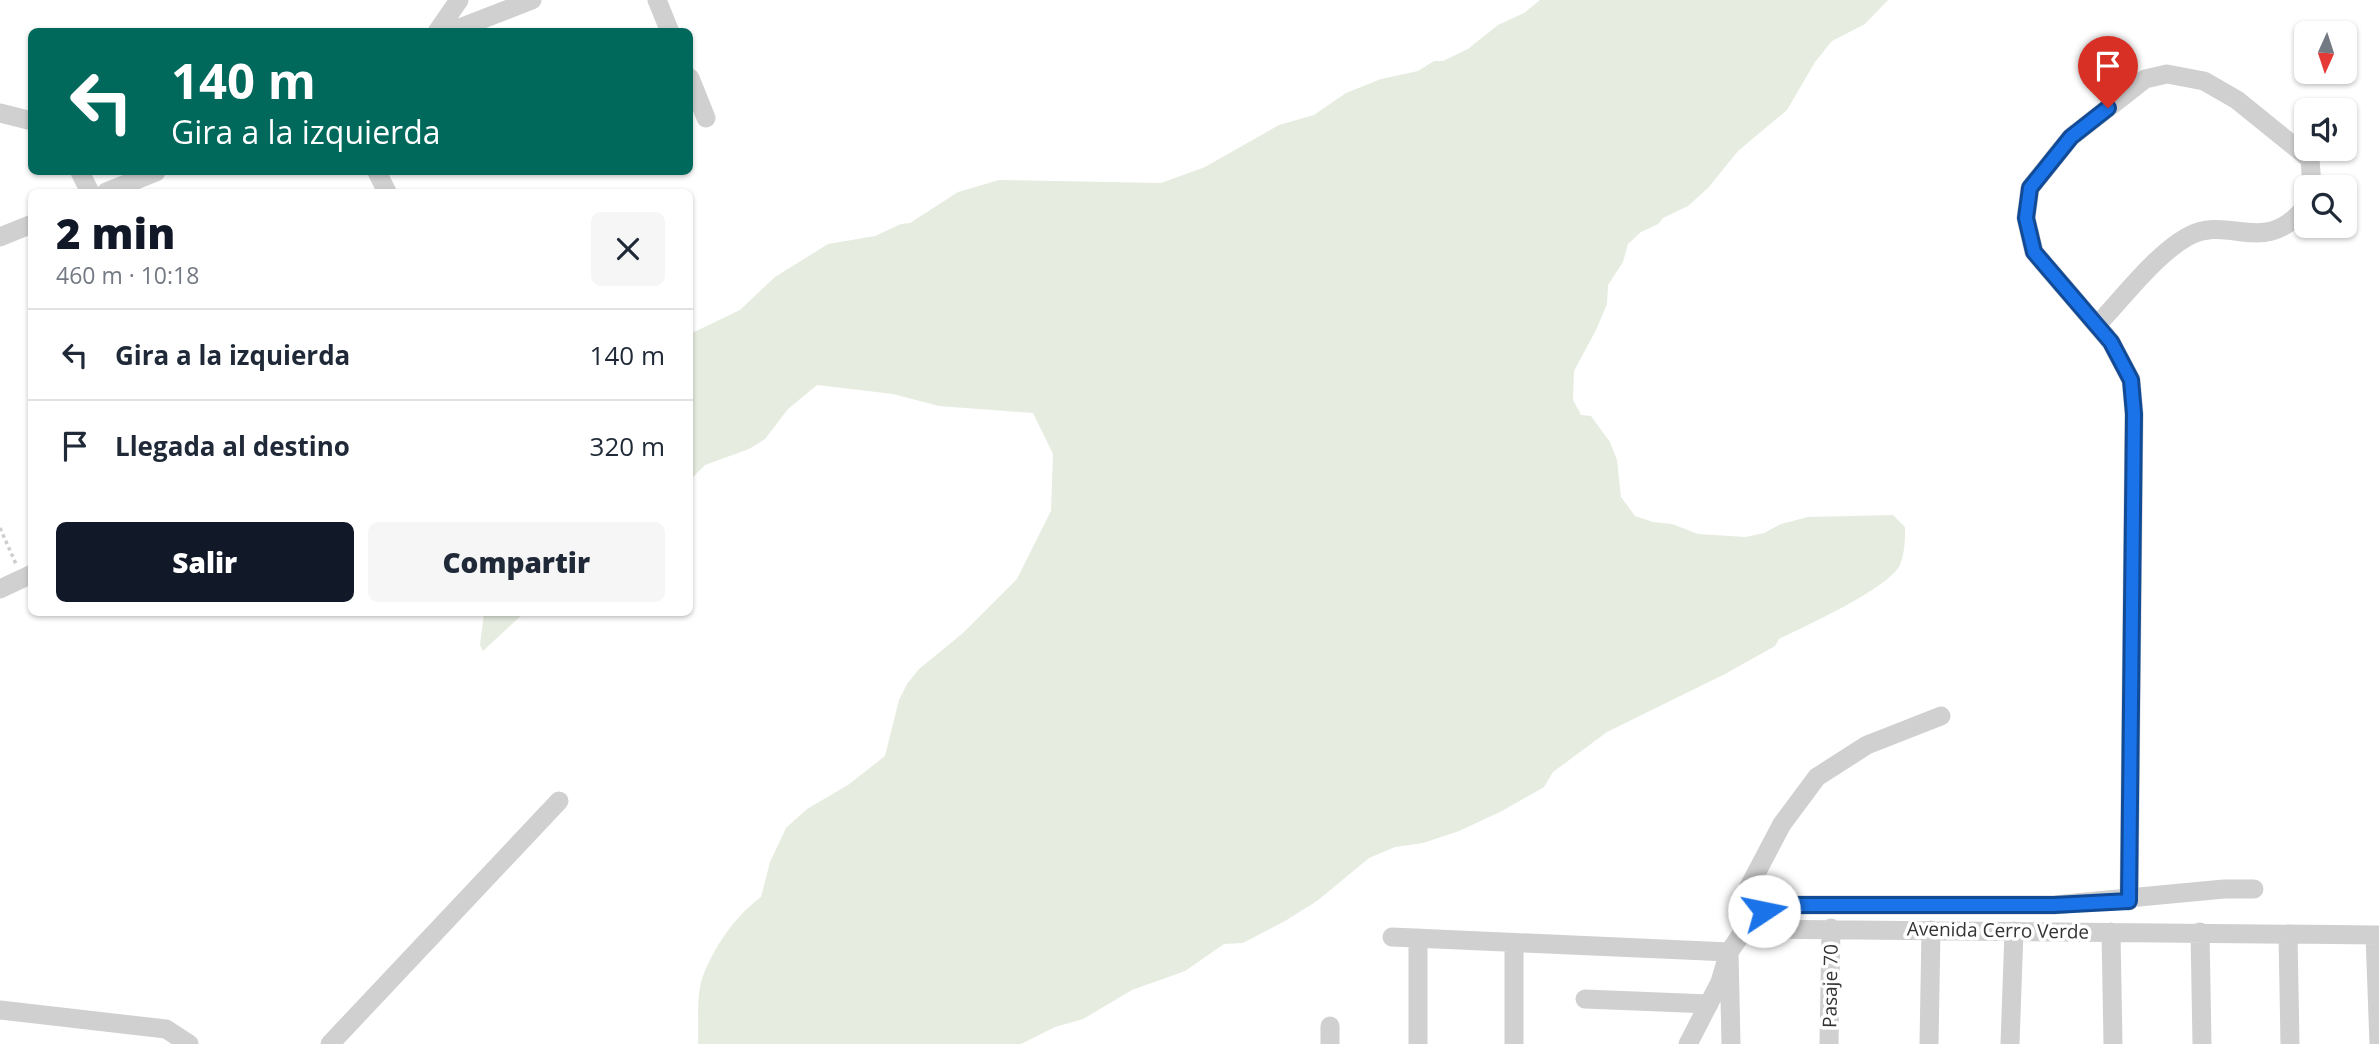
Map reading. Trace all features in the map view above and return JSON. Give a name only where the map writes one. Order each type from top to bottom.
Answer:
[{"type":"street","points":[[440,28],[459,0]]},
{"type":"street","points":[[459,28],[532,0]]},
{"type":"street","points":[[657,0],[668,28]]},
{"type":"street","points":[[2129,901],[2134,414],[2131,380],[2111,342],[2034,252],[2026,218],[2030,188],[2071,137],[2145,79],[2167,74],[2204,81],[2237,100],[2310,159],[2311,175]]},
{"type":"street","points":[[693,86],[706,118]]},
{"type":"street","points":[[0,113],[28,120]]},
{"type":"street","points":[[117,189],[148,181]]},
{"type":"street","points":[[2097,325],[2164,255],[2188,236],[2210,231],[2273,232],[2294,221]]},
{"type":"street","points":[[0,237],[28,226]]},
{"type":"street","points":[[0,589],[27,576]]},
{"type":"street","points":[[1747,931],[1741,902],[1782,824],[1817,777],[1867,745],[1941,716]]},
{"type":"street","points":[[330,1044],[559,801]]},
{"type":"street","points":[[1688,1044],[1720,982],[1729,952],[1764,911],[1777,905],[2054,905],[2129,901],[2224,889],[2254,890]]},
{"type":"street","name":"Avenida Cerro Verde","points":[[1747,931],[1831,928],[2377,935]]},
{"type":"street","name":"Pasaje 70","points":[[1829,1044],[1831,928]]},
{"type":"street","points":[[1929,1044],[1931,930]]},
{"type":"street","points":[[2010,1044],[2014,931]]},
{"type":"street","points":[[2111,932],[2113,1044]]},
{"type":"street","points":[[2200,932],[2202,1044]]},
{"type":"street","points":[[2288,934],[2290,1044]]},
{"type":"street","points":[[2377,935],[2379,1044]]},
{"type":"street","points":[[1392,937],[1729,952]]},
{"type":"street","points":[[1418,938],[1418,1044]]},
{"type":"street","points":[[1514,944],[1514,1044]]},
{"type":"street","points":[[1729,952],[1731,1044]]},
{"type":"street","points":[[1585,999],[1709,1004]]},
{"type":"street","points":[[0,1010],[166,1029],[189,1044]]},
{"type":"path","points":[[0,528],[27,576]]},
{"type":"shaded area","points":[[1540,0],[1888,0],[1865,24],[1832,41],[1815,62],[1787,110],[1738,151],[1708,188],[1688,206],[1663,218],[1628,244],[1623,262],[1608,285],[1607,304],[1596,330],[1574,371],[1573,400],[1581,415],[1591,416],[1610,442],[1617,460],[1621,497],[1635,516],[1672,524],[1698,534],[1746,537],[1808,517],[1893,515],[1905,527],[1905,532],[1902,560],[1892,575],[1863,596],[1779,639],[1775,646],[1725,674],[1607,732],[1553,772],[1544,787],[1502,811],[1459,831],[1423,843],[1395,847],[1369,858],[1317,901],[1285,921],[1243,943],[1224,944],[1185,971],[1132,990],[1083,1019],[1055,1027],[1021,1044],[698,1044],[702,979],[719,944],[734,923],[761,897],[770,862],[786,828],[807,809],[848,785],[885,756],[899,700],[907,684],[919,669],[963,633],[1017,579],[1051,511],[1053,454],[1033,413],[939,406],[893,394],[817,385],[788,409],[765,439],[749,449],[705,465],[693,477],[693,333],[740,310],[775,277],[828,244],[875,236],[901,224],[910,223],[958,192],[999,180],[1161,183],[1205,167],[1279,125],[1314,115],[1346,93],[1381,79],[1418,71],[1434,61],[1443,61],[1468,49],[1498,25],[1524,13]]},
{"type":"shaded area","points":[[484,616],[521,616],[483,651],[480,645]]},
{"type":"route","points":[[1764,911],[1777,905],[2054,905],[2129,901],[2134,414],[2131,380],[2111,342],[2034,252],[2026,218],[2030,188],[2071,137],[2108,108]]}]
